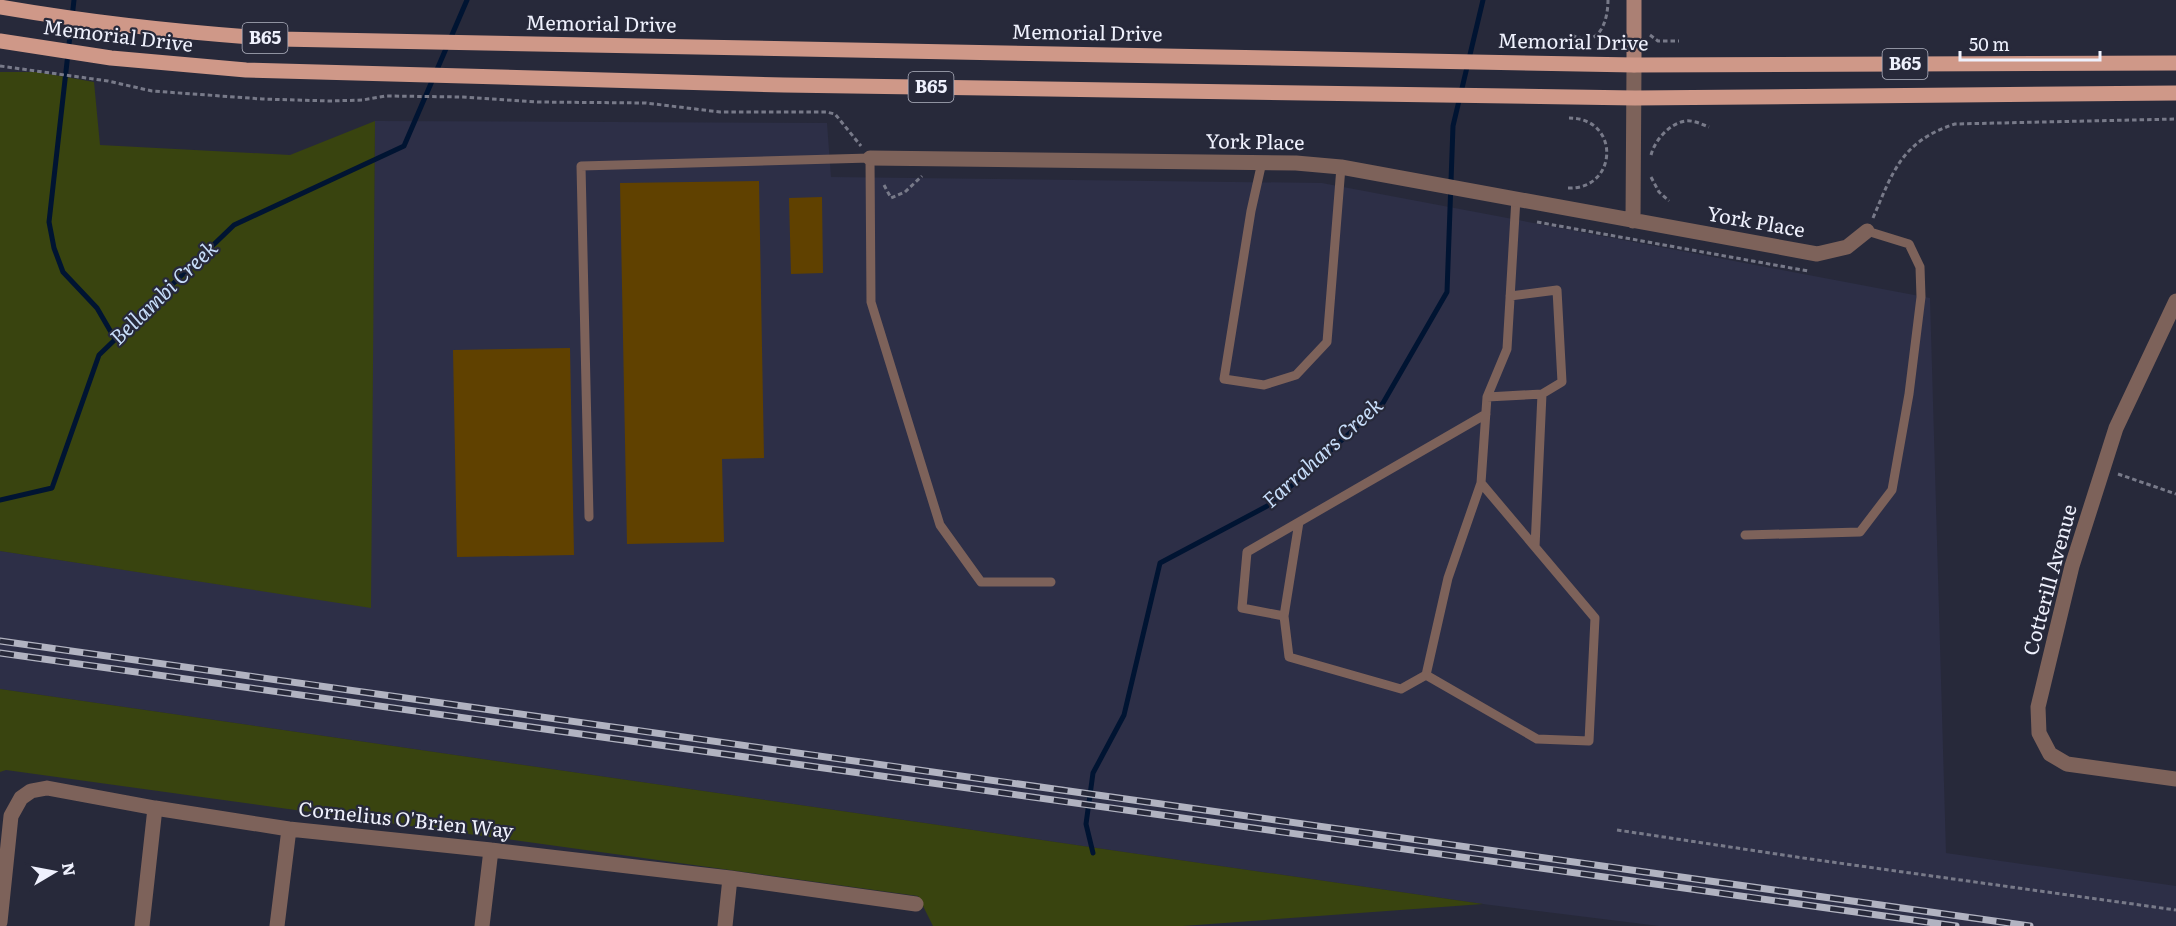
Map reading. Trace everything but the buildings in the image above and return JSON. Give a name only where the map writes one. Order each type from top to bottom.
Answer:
[{"type":"main road","points":[[1634,0],[1634,65]]},
{"type":"main road","name":"Memorial Drive","points":[[0,7],[114,25],[279,39],[1634,65],[2176,63]]},
{"type":"main road","name":"Memorial Drive","points":[[0,40],[111,58],[246,70],[796,85],[1635,98],[2176,93]]},
{"type":"street","points":[[1633,221],[1634,65]]},
{"type":"street","name":"York Place","points":[[870,158],[1262,162],[1341,167],[1818,254],[1847,247],[1867,231]]},
{"type":"street","name":"Cotterill Avenue","points":[[2176,301],[2116,428],[2072,566],[2038,708],[2039,733],[2050,754],[2067,764],[2176,779]]},
{"type":"street","name":"Cornelius O'Brien Way","points":[[0,922],[11,816],[21,798],[31,792],[47,788],[289,829],[491,849],[730,878],[916,904]]},
{"type":"street","points":[[142,926],[155,808]]},
{"type":"street","points":[[277,926],[289,829]]},
{"type":"street","points":[[482,926],[491,849]]},
{"type":"street","points":[[725,926],[730,878]]},
{"type":"lane","points":[[589,517],[581,166],[870,158],[871,302],[940,525],[981,582],[1051,582]]},
{"type":"lane","points":[[1262,162],[1251,211],[1224,379],[1264,385],[1296,375],[1327,342],[1341,167]]},
{"type":"lane","points":[[1299,522],[1284,616],[1289,657],[1401,689],[1426,675],[1448,578],[1481,483],[1487,397],[1507,349],[1516,198]]},
{"type":"lane","points":[[1745,535],[1860,532],[1892,490],[1909,394],[1921,297],[1920,267],[1909,244],[1867,231]]},
{"type":"lane","points":[[1487,397],[1542,394],[1562,382],[1557,290],[1510,296]]},
{"type":"lane","points":[[1535,547],[1542,394]]},
{"type":"lane","points":[[1284,616],[1242,608],[1247,552],[1486,414]]},
{"type":"lane","points":[[1426,675],[1537,739],[1589,741],[1595,618],[1481,483]]},
{"type":"path","points":[[1572,35],[1579,39],[1596,36],[1605,23],[1608,0]]},
{"type":"path","points":[[1649,34],[1658,41],[1679,41]]},
{"type":"path","points":[[0,66],[108,81],[152,90],[262,99],[363,100],[396,96],[440,97],[538,102],[646,103],[720,112],[826,112],[835,114],[870,158]]},
{"type":"path","points":[[1568,188],[1579,189],[1591,184],[1599,175],[1607,159],[1607,144],[1594,124],[1580,118],[1569,118]]},
{"type":"path","points":[[1867,231],[1897,166],[1908,150],[1921,138],[1938,130],[1955,124],[2176,119]]},
{"type":"path","points":[[1652,155],[1654,145],[1659,138],[1683,121],[1694,121],[1709,127]]},
{"type":"path","points":[[1651,167],[1651,179],[1659,192],[1669,201]]},
{"type":"path","points":[[1515,217],[1815,273]]},
{"type":"path","points":[[2103,469],[2176,494]]},
{"type":"path","points":[[1617,830],[1822,861],[2176,909]]},
{"type":"shaded area","points":[[375,121],[827,123],[831,177],[1322,183],[1930,298],[1946,853],[2176,886],[2176,926],[1659,926],[1483,904],[0,689],[0,551],[370,607]]},
{"type":"green space","points":[[0,72],[37,72],[94,82],[100,145],[290,155],[375,121],[371,608],[0,551]]},
{"type":"green space","points":[[0,689],[1483,904],[1183,926],[933,926],[918,896],[6,770],[0,772]]},
{"type":"waterway","points":[[74,0],[49,222],[54,248],[63,272],[97,308],[115,339]]},
{"type":"waterway","name":"Bellambi Creek","points":[[0,500],[52,488],[99,355],[234,225],[404,146],[467,0]]},
{"type":"waterway","name":"Farrahars Creek","points":[[1093,853],[1086,824],[1093,773],[1124,715],[1160,563],[1271,504],[1383,403],[1447,292],[1453,126],[1483,0]]},
{"type":"railway","points":[[0,641],[2030,926]]},
{"type":"railway","points":[[0,653],[1956,926]]}]
